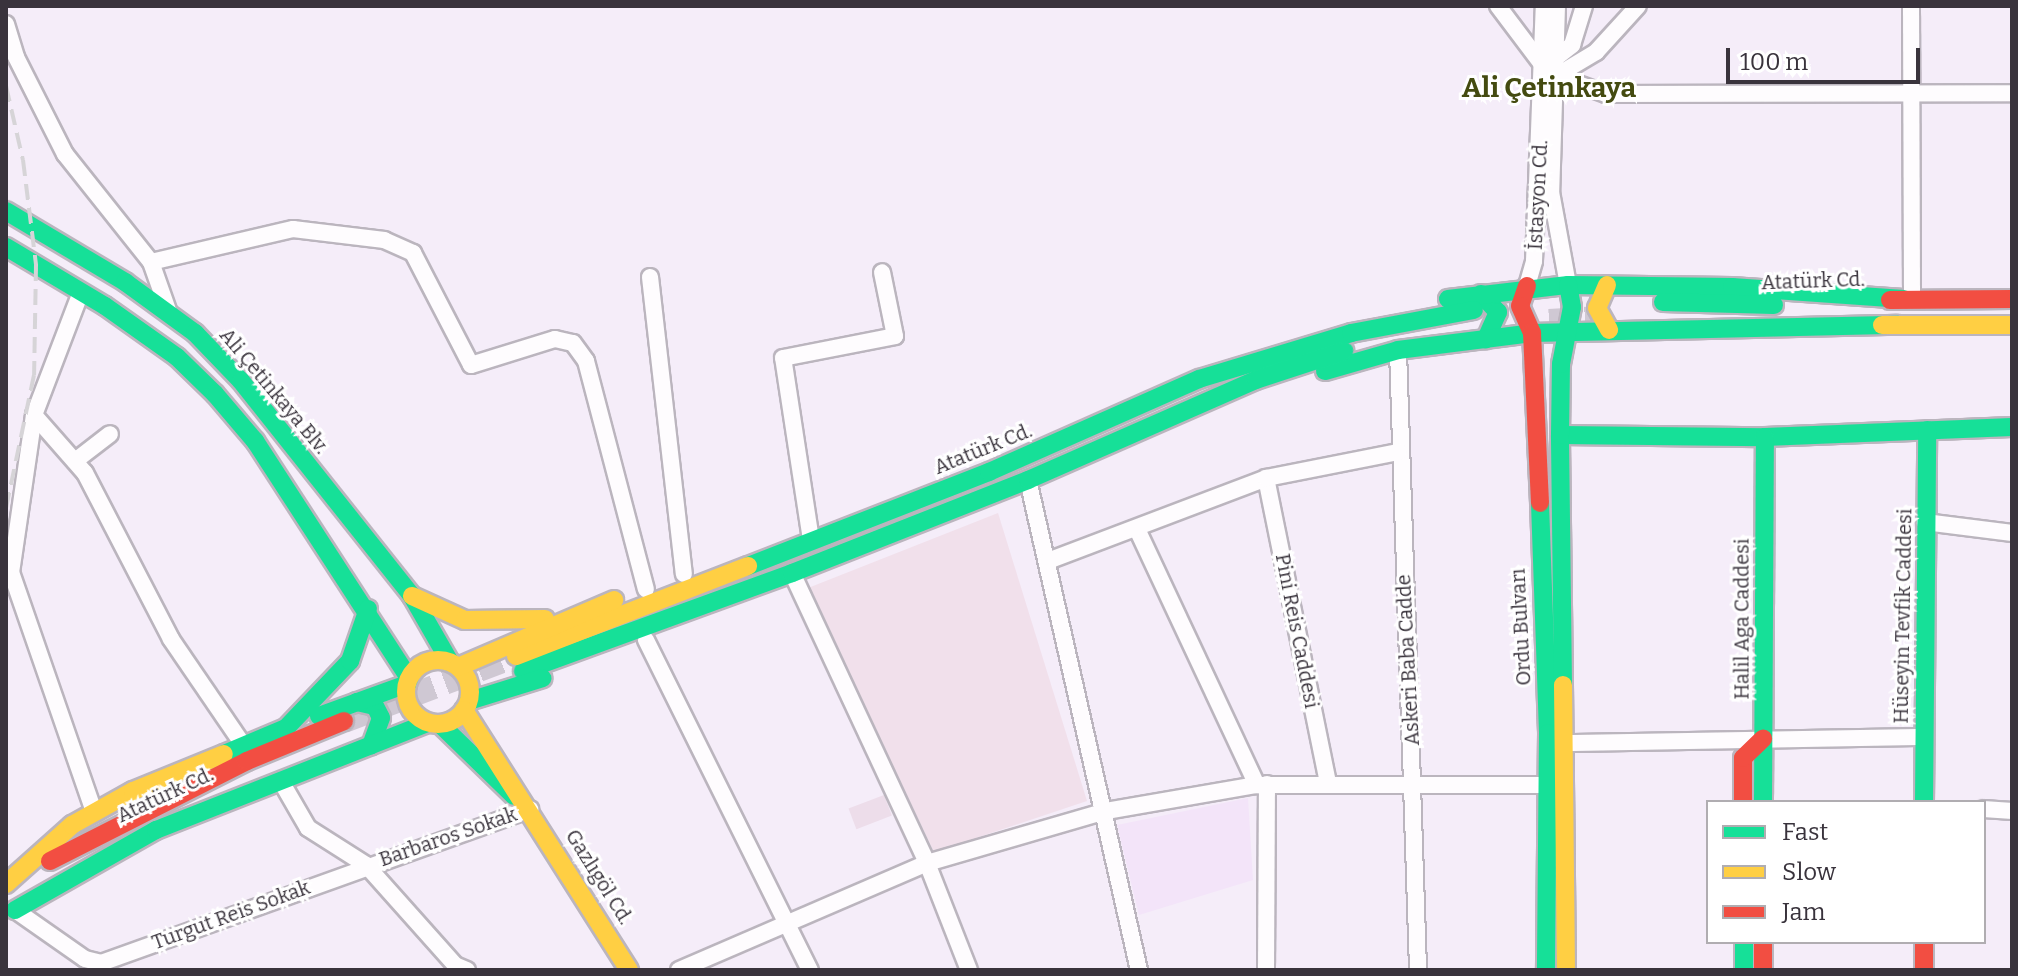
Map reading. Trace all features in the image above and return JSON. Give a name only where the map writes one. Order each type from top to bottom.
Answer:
[{"type":"main road","name":"Ali Çetinkaya Blv.","points":[[6,211],[15,220],[170,314],[241,381],[412,596],[454,664]]},
{"type":"main road","points":[[6,247],[81,292],[177,357],[215,394],[255,441],[368,609],[408,681],[409,706],[434,723]]},
{"type":"main road","points":[[1200,406],[1398,350],[1479,317],[1527,286],[1568,285],[1612,308],[1898,325],[2012,325]]},
{"type":"main road","name":"Ordu Bulvarı","points":[[1566,970],[1567,743],[1560,435],[1572,307],[1568,285]]},
{"type":"main road","name":"Ordu Bulvarı","points":[[1527,286],[1520,306],[1532,333],[1541,471],[1547,785],[1546,970]]},
{"type":"main road","points":[[513,664],[792,573],[1338,352],[1479,317],[1532,333],[1568,331],[1612,308],[1732,287],[1908,299],[2012,299]]},
{"type":"main road","name":"Atatürk Cd.","points":[[513,664],[811,540],[989,472],[1199,379],[1257,347],[1365,313],[1479,317]]},
{"type":"main road","points":[[1560,435],[1765,437],[2012,427]]},
{"type":"main road","name":"Hüseyin Tevfik Caddesi","points":[[1924,800],[1927,430]]},
{"type":"main road","name":"Halil Aga Caddesi","points":[[1763,800],[1765,437]]},
{"type":"main road","points":[[412,596],[465,620],[538,620],[575,614],[684,574],[811,540]]},
{"type":"main road","points":[[6,884],[38,852],[94,812],[242,743],[408,681],[431,660],[454,664],[513,664],[646,640],[746,600],[792,573]]},
{"type":"main road","points":[[286,728],[350,661],[368,609]]},
{"type":"main road","points":[[11,914],[156,830],[434,723],[466,706],[575,614]]},
{"type":"main road","points":[[454,664],[469,682],[466,706]]},
{"type":"main road","points":[[357,702],[375,706],[381,718],[381,729],[371,745]]},
{"type":"main road","name":"Gazlıgöl Cd.","points":[[466,706],[629,970]]},
{"type":"main road","name":"Gazlıgöl Cd.","points":[[434,723],[484,772],[530,809]]},
{"type":"main road","name":"Atatürk Cd.","points":[[6,890],[77,843],[349,727],[122,838],[60,874],[11,914]]},
{"type":"main road","points":[[1743,800],[1743,758],[1763,739]]},
{"type":"main road","points":[[1744,944],[1744,970]]},
{"type":"main road","points":[[1763,944],[1763,970]]},
{"type":"main road","points":[[1924,944],[1924,970]]},
{"type":"street","points":[[1498,6],[1552,68],[1606,94],[2012,93]]},
{"type":"street","name":"İstasyon Cd.","points":[[1544,6],[1552,68],[1551,192],[1568,285]]},
{"type":"street","name":"İstasyon Cd.","points":[[1527,286],[1534,261],[1557,6]]},
{"type":"street","points":[[1552,68],[1572,45],[1584,6]]},
{"type":"street","points":[[1552,68],[1596,52],[1638,6]]},
{"type":"street","points":[[1908,299],[1911,6]]},
{"type":"street","points":[[6,24],[16,57],[65,154],[151,262],[170,314]]},
{"type":"street","points":[[151,262],[293,229],[384,240],[413,253],[471,365],[555,339],[573,343],[586,361],[646,589]]},
{"type":"street","points":[[811,540],[783,358],[895,336],[882,272]]},
{"type":"street","points":[[650,277],[684,574]]},
{"type":"street","points":[[81,292],[34,415],[8,577],[94,812]]},
{"type":"street","name":"Askeri Baba Cadde","points":[[1398,350],[1398,452],[1418,970]]},
{"type":"street","points":[[34,415],[75,461],[171,639],[242,743]]},
{"type":"street","points":[[75,461],[110,434]]},
{"type":"street","points":[[1048,561],[1266,478],[1398,452]]},
{"type":"street","name":"Pini Reis Caddesi","points":[[1266,478],[1328,783]]},
{"type":"street","points":[[1028,480],[1106,811],[1139,970]]},
{"type":"street","points":[[1925,522],[2012,533]]},
{"type":"street","points":[[1137,529],[1262,784],[1266,970]]},
{"type":"street","points":[[792,573],[927,863],[969,970]]},
{"type":"street","points":[[646,640],[810,970]]},
{"type":"street","points":[[1567,743],[1924,737]]},
{"type":"street","points":[[282,783],[308,828],[366,865],[458,968]]},
{"type":"street","points":[[679,970],[786,920],[927,863],[1106,811],[1262,784],[1547,785]]},
{"type":"street","name":"Barbaros Sokak","points":[[366,865],[530,809]]},
{"type":"street","points":[[1986,809],[2012,811]]},
{"type":"street","name":"Turgut Reis Sokak","points":[[11,914],[85,959],[101,963],[366,865]]},
{"type":"shaded area","points":[[998,513],[1087,801],[934,852],[808,588]]},
{"type":"shaded area","points":[[884,795],[892,816],[856,829],[849,809]]},
{"type":"shaded area","points":[[1248,798],[1253,880],[1139,915],[1117,825]]},
{"type":"tunnel","points":[[1549,321],[1617,317]]},
{"type":"tunnel","points":[[344,721],[516,656]]},
{"type":"railway","points":[[6,86],[23,160],[36,265],[34,375],[6,508]]},
{"type":"traffic: fast","points":[[6,211],[125,282],[195,333],[241,381],[412,596],[450,662]]},
{"type":"traffic: fast","points":[[6,247],[105,306],[177,357],[215,394],[255,441],[409,678]]},
{"type":"traffic: fast","points":[[1448,299],[1568,285],[1732,287],[1904,299]]},
{"type":"traffic: fast","points":[[1563,685],[1560,435],[1561,364],[1572,307],[1568,285]]},
{"type":"traffic: fast","points":[[1481,294],[1498,312],[1486,339]]},
{"type":"traffic: fast","points":[[1663,302],[1774,305]]},
{"type":"traffic: fast","points":[[748,566],[989,472],[1199,379],[1351,333],[1474,310]]},
{"type":"traffic: fast","points":[[1325,371],[1398,350],[1532,333],[1898,325]]},
{"type":"traffic: fast","points":[[523,671],[792,573],[1028,480],[1256,380],[1344,351]]},
{"type":"traffic: fast","points":[[1560,435],[1765,437],[2012,427]]},
{"type":"traffic: fast","points":[[1924,800],[1927,430]]},
{"type":"traffic: fast","points":[[1763,800],[1765,437]]},
{"type":"traffic: fast","points":[[1540,503],[1548,733],[1546,970]]},
{"type":"traffic: fast","points":[[224,754],[286,728],[350,661],[368,609]]},
{"type":"traffic: fast","points":[[469,701],[543,678]]},
{"type":"traffic: fast","points":[[319,716],[407,684]]},
{"type":"traffic: fast","points":[[357,702],[375,706],[381,718],[371,745]]},
{"type":"traffic: fast","points":[[15,910],[156,830],[428,723]]},
{"type":"traffic: fast","points":[[440,724],[514,796]]},
{"type":"traffic: fast","points":[[1744,944],[1744,970]]},
{"type":"traffic: slow","points":[[1607,285],[1597,308],[1609,330]]},
{"type":"traffic: slow","points":[[1882,325],[2012,325]]},
{"type":"traffic: slow","points":[[516,656],[748,566]]},
{"type":"traffic: slow","points":[[412,596],[465,620],[545,619]]},
{"type":"traffic: slow","points":[[458,667],[614,600]]},
{"type":"traffic: slow","points":[[432,660],[444,660],[461,669],[468,680],[470,692],[468,704],[461,715],[444,724],[432,724],[420,719],[411,710],[406,698],[406,686],[411,674],[420,665],[432,660]]},
{"type":"traffic: slow","points":[[1563,685],[1566,970]]},
{"type":"traffic: slow","points":[[464,710],[629,970]]},
{"type":"traffic: slow","points":[[6,884],[72,825],[133,791],[224,754]]},
{"type":"traffic: jam","points":[[1527,286],[1520,306],[1532,333],[1540,503]]},
{"type":"traffic: jam","points":[[1890,300],[2012,299]]},
{"type":"traffic: jam","points":[[50,861],[247,761],[344,721]]},
{"type":"traffic: jam","points":[[1743,800],[1743,758],[1763,739]]},
{"type":"traffic: jam","points":[[1763,944],[1763,970]]},
{"type":"traffic: jam","points":[[1924,944],[1924,970]]},
{"type":"district","name":"Ali Çetinkaya","points":[[1549,88]]}]
